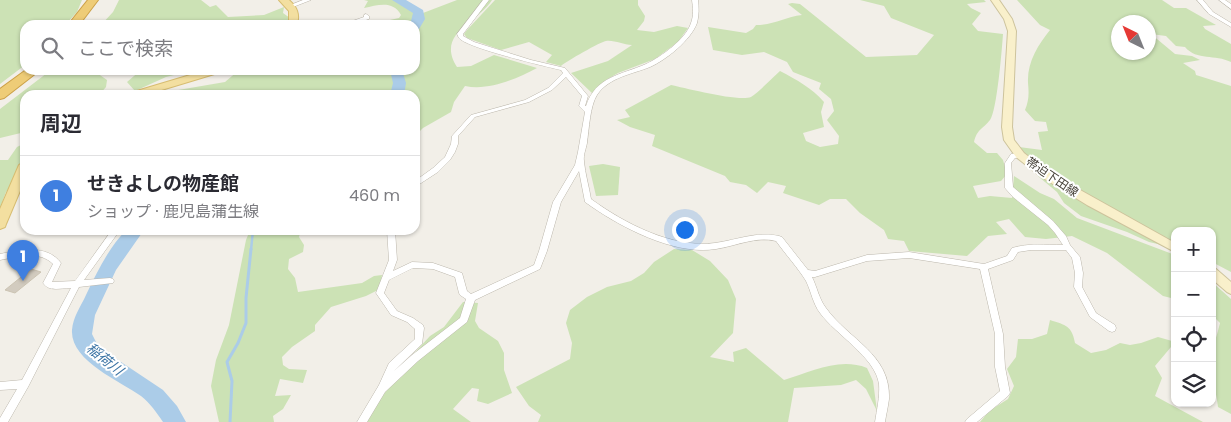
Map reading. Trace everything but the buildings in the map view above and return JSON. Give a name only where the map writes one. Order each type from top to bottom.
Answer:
[{"type":"highway","points":[[77,20],[93,0]]},
{"type":"highway","points":[[88,20],[103,0]]},
{"type":"highway","points":[[0,87],[20,72]]},
{"type":"highway","points":[[0,95],[27,75]]},
{"type":"main road","points":[[283,0],[291,6],[295,14],[294,20]]},
{"type":"main road","name":"帯迫下田線","points":[[995,0],[1008,19],[1012,31],[1006,127],[1009,140],[1020,155],[1063,186],[1171,246]]},
{"type":"main road","points":[[151,90],[201,75]]},
{"type":"main road","points":[[0,224],[20,178]]},
{"type":"main road","points":[[1216,276],[1231,289]]},
{"type":"street","points":[[291,6],[308,0]]},
{"type":"street","points":[[486,0],[460,34],[461,37],[472,43],[529,61],[559,68],[567,73],[585,96],[582,106],[589,112]]},
{"type":"street","points":[[381,391],[415,358],[464,320],[470,298],[537,267],[542,258],[557,202],[580,160],[589,112],[595,93],[608,81],[658,61],[668,54],[688,34],[696,20],[695,0]]},
{"type":"street","points":[[1200,0],[1211,13],[1231,25]]},
{"type":"street","points":[[1222,0],[1231,7]]},
{"type":"street","points":[[360,20],[367,18],[366,16]]},
{"type":"street","points":[[420,181],[442,165],[455,146],[455,136],[473,116],[527,100],[550,89],[567,73]]},
{"type":"street","points":[[1020,155],[1012,156],[1008,163],[1009,188],[1060,233],[1076,257],[1079,273],[1078,287],[1093,316],[1112,328]]},
{"type":"street","points":[[580,160],[588,200],[635,228],[663,240],[707,247],[759,238],[776,238],[811,283],[823,310],[873,358],[882,375],[884,405],[880,422]]},
{"type":"street","points":[[3,422],[25,384],[76,285],[112,235]]},
{"type":"street","points":[[362,422],[381,391],[392,366],[419,341],[420,328],[410,320],[394,313],[380,293],[393,260],[391,235]]},
{"type":"street","points":[[804,273],[822,273],[868,258],[888,256],[909,256],[984,266],[1010,258],[1015,250],[1031,246],[1064,248],[1067,246]]},
{"type":"street","points":[[0,257],[30,252],[53,259],[57,263],[47,283],[50,286],[110,281]]},
{"type":"street","points":[[386,278],[412,265],[433,266],[459,275],[463,293],[470,298]]},
{"type":"street","points":[[970,422],[1005,393],[1000,367],[1000,334],[984,266]]},
{"type":"street","points":[[0,386],[25,384]]},
{"type":"green space","points":[[0,0],[82,0],[77,12],[70,20],[20,20],[20,69],[0,84]]},
{"type":"green space","points":[[119,0],[201,0],[210,7],[216,5],[228,17],[264,15],[284,7],[283,13],[290,18],[289,20],[106,20],[113,12]]},
{"type":"green space","points":[[364,0],[404,0],[423,13],[457,0],[492,0],[455,37],[451,45],[452,55],[457,67],[471,66],[494,55],[537,68],[502,83],[483,87],[465,86],[454,102],[451,112],[420,131],[420,90],[178,90],[225,82],[233,75],[420,75],[420,20],[390,20],[399,18],[401,15],[398,10],[389,5],[364,8],[368,1]]},
{"type":"green space","points":[[495,0],[638,0],[638,5],[645,16],[644,21],[637,30],[654,32],[677,26],[688,28],[678,42],[655,59],[618,73],[606,80],[593,94],[571,73],[608,61],[632,45],[606,41],[561,66],[546,62],[552,55],[529,42],[501,50],[467,38],[464,34]]},
{"type":"green space","points":[[860,0],[984,0],[986,2],[967,4],[981,13],[972,24],[978,31],[1003,34],[999,79],[993,114],[974,142],[987,153],[997,153],[1003,160],[1007,174],[1001,181],[973,186],[978,198],[990,196],[1012,198],[1014,176],[1040,193],[1054,199],[1077,218],[1171,253],[1171,298],[1163,296],[1107,253],[1072,236],[1046,239],[1025,237],[1009,219],[996,222],[1007,234],[988,236],[967,256],[909,251],[904,241],[888,239],[884,230],[860,213],[846,199],[830,199],[819,205],[783,193],[786,186],[768,182],[757,193],[746,185],[730,182],[725,176],[652,146],[655,135],[630,127],[617,120],[630,117],[625,110],[671,85],[735,98],[745,98],[754,95],[780,71],[809,88],[824,102],[821,112],[824,127],[803,133],[806,141],[820,147],[838,144],[839,136],[827,120],[834,111],[831,99],[819,89],[821,83],[793,72],[787,62],[764,52],[742,55],[713,50],[708,27],[746,33],[756,25],[768,24],[802,15],[788,4],[800,4],[866,57],[917,55],[934,35],[891,18],[884,6]]},
{"type":"green space","points":[[1017,0],[1162,0],[1174,8],[1186,8],[1216,25],[1203,26],[1231,44],[1231,62],[1219,58],[1201,56],[1185,47],[1176,46],[1166,36],[1156,35],[1156,15],[1111,15],[1111,60],[1156,60],[1156,38],[1175,54],[1192,56],[1200,60],[1183,63],[1195,71],[1196,75],[1231,86],[1231,272],[1216,264],[1216,227],[1171,227],[1171,247],[1149,242],[1081,216],[1064,203],[1057,192],[1039,177],[1019,147],[1042,150],[1038,132],[1048,131],[1046,122],[1035,121],[1025,110],[1031,61],[1050,30],[1040,25]]},
{"type":"green space","points":[[44,75],[100,75],[107,80],[103,90],[25,90]]},
{"type":"green space","points":[[135,75],[174,75],[137,90],[134,90],[127,82]]},
{"type":"green space","points":[[20,94],[20,133],[0,138],[0,109]]},
{"type":"green space","points":[[20,146],[20,180],[6,192],[0,208],[0,160],[8,160]]},
{"type":"green space","points":[[603,164],[620,167],[618,195],[596,196],[589,166]]},
{"type":"green space","points":[[248,235],[300,235],[304,245],[303,252],[289,259],[288,269],[295,278],[298,292],[362,283],[374,276],[382,275],[380,289],[366,296],[331,307],[315,325],[315,331],[292,347],[282,357],[283,365],[289,369],[307,370],[303,383],[280,379],[275,396],[291,395],[283,409],[273,416],[274,422],[219,422],[211,386],[216,360],[229,325]]},
{"type":"green space","points":[[674,249],[692,250],[710,261],[728,280],[736,299],[733,333],[710,357],[734,362],[733,352],[746,348],[784,380],[836,365],[857,365],[867,368],[873,381],[877,411],[866,389],[856,380],[841,385],[794,388],[788,422],[538,422],[541,415],[529,406],[516,387],[570,359],[572,343],[566,323],[570,310],[587,297],[607,287],[631,281],[644,273],[654,262]]},
{"type":"green space","points":[[1216,286],[1231,299],[1231,414],[1218,407],[1216,395],[1216,338],[1220,323],[1216,319]]},
{"type":"green space","points":[[463,302],[478,303],[475,321],[479,328],[498,341],[504,353],[504,370],[512,393],[488,404],[477,401],[479,389],[472,388],[453,409],[471,422],[365,422],[405,363],[430,336],[444,327]]},
{"type":"green space","points":[[1050,320],[1060,323],[1070,330],[1075,343],[1091,353],[1106,350],[1120,343],[1130,345],[1158,337],[1171,341],[1171,347],[1155,366],[1162,378],[1155,396],[1171,405],[1171,407],[1175,407],[1203,422],[980,422],[989,411],[1008,399],[1014,386],[1007,369],[1016,357],[1018,339],[1032,339],[1047,334]]},
{"type":"waterway","name":"稲荷川","points":[[398,0],[419,12],[418,20]]},
{"type":"waterway","name":"稲荷川","points":[[398,75],[400,90]]},
{"type":"waterway","name":"稲荷川","points":[[132,235],[117,253],[107,270],[85,315],[82,334],[84,342],[90,350],[152,393],[175,422]]},
{"type":"waterway","points":[[251,250],[252,235]]},
{"type":"waterway","points":[[230,422],[232,381],[227,362],[238,343],[246,323],[246,298],[251,249]]},
{"type":"place","name":"せきよしの物産館","points":[[23,281]]}]
